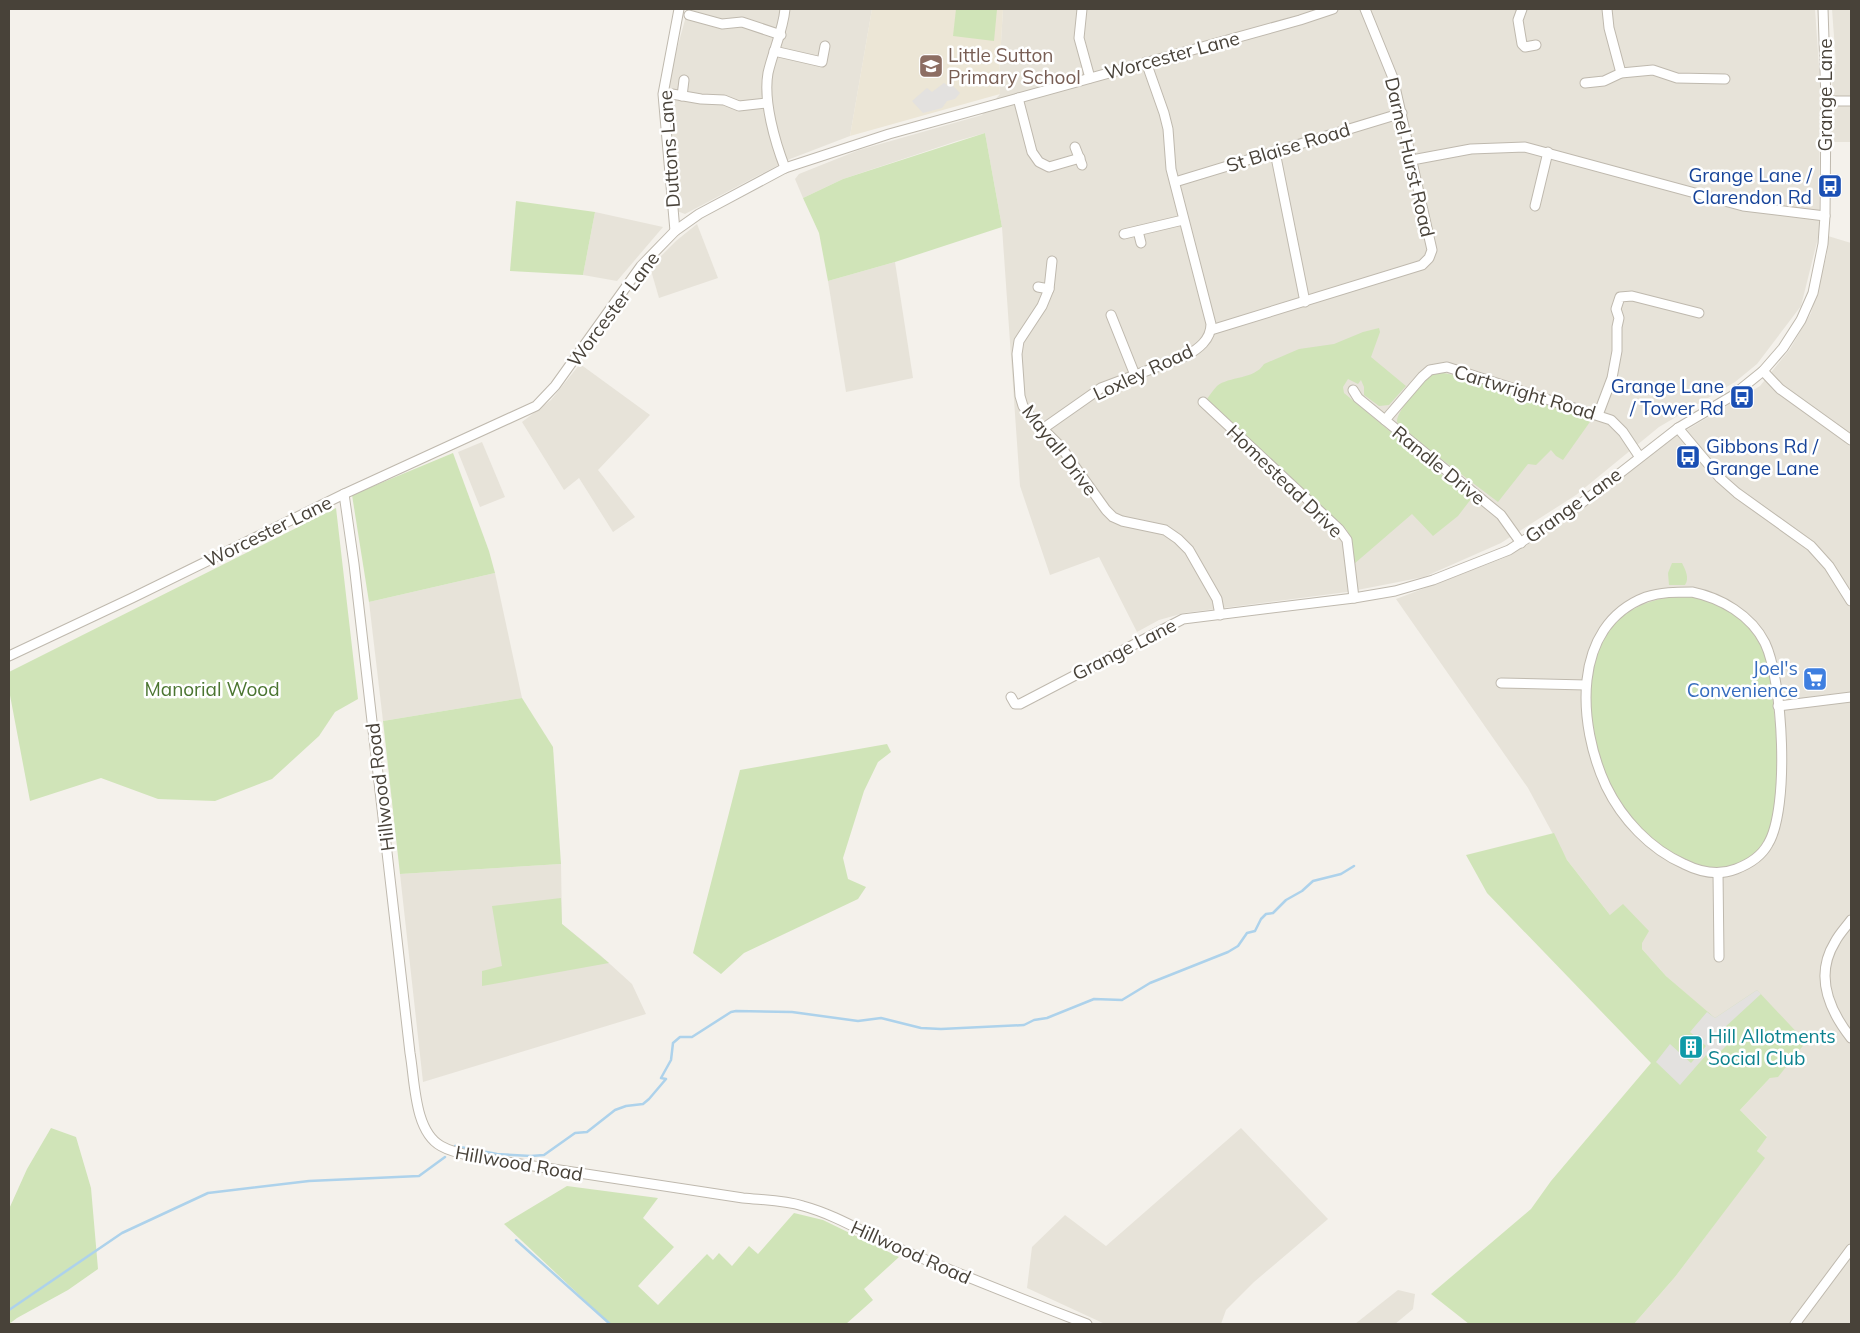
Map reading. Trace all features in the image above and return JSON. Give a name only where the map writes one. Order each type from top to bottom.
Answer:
[{"type":"street","name":"Duttons Lane","points":[[675,231],[663,94],[679,9]]},
{"type":"street","points":[[785,9],[781,35],[774,51],[766,86],[767,103],[785,168]]},
{"type":"street","points":[[1082,9],[1079,38],[1090,78]]},
{"type":"street","name":"Worcester Lane","points":[[9,656],[344,494],[536,406],[555,386],[641,266],[675,231],[699,214],[785,168],[889,134],[1300,20],[1333,9]]},
{"type":"street","name":"Darnel Hurst Road","points":[[1210,330],[1422,265],[1429,258],[1432,250],[1402,113],[1393,78],[1365,9]]},
{"type":"street","points":[[1522,9],[1518,20],[1522,44],[1525,47],[1536,45]]},
{"type":"street","points":[[1607,9],[1609,28],[1621,73]]},
{"type":"street","name":"Grange Lane","points":[[1011,697],[1015,704],[1020,704],[1183,619],[1354,598],[1395,591],[1433,580],[1509,550],[1582,502],[1639,456],[1678,428],[1732,396],[1763,371],[1784,348],[1801,320],[1813,293],[1823,244],[1826,101],[1823,9]]},
{"type":"street","points":[[695,14],[722,24],[742,22],[781,35]]},
{"type":"street","points":[[774,51],[822,62],[825,46]]},
{"type":"street","name":"Loxley Road","points":[[1044,428],[1102,388],[1197,350],[1205,341],[1210,330],[1183,220],[1164,113],[1146,62]]},
{"type":"street","points":[[1585,83],[1604,81],[1621,73],[1653,70],[1677,78],[1725,79]]},
{"type":"street","points":[[682,96],[684,80]]},
{"type":"street","points":[[672,94],[701,100],[724,100],[739,106],[767,103]]},
{"type":"street","points":[[1018,98],[1032,152],[1039,162],[1049,167],[1081,161],[1075,147]]},
{"type":"street","points":[[1826,101],[1851,101]]},
{"type":"street","name":"St Blaise Road","points":[[1175,182],[1402,113]]},
{"type":"street","points":[[1412,160],[1471,149],[1525,148],[1548,152],[1743,206],[1825,216]]},
{"type":"street","points":[[1275,152],[1305,302]]},
{"type":"street","points":[[1535,206],[1548,152]]},
{"type":"street","points":[[1124,234],[1183,220]]},
{"type":"street","points":[[1138,231],[1142,243]]},
{"type":"street","name":"Mayall Drive","points":[[1052,261],[1049,289],[1042,306],[1019,341],[1017,354],[1020,396],[1023,406],[1031,417],[1062,447],[1106,510],[1113,517],[1122,521],[1165,530],[1189,550],[1217,599],[1220,615]]},
{"type":"street","points":[[1038,287],[1049,289]]},
{"type":"street","points":[[1598,415],[1612,378],[1617,351],[1617,327],[1620,318],[1616,309],[1620,297],[1632,296],[1698,313]]},
{"type":"street","points":[[1111,314],[1120,325],[1135,374]]},
{"type":"street","name":"Cartwright Road","points":[[1385,420],[1430,370],[1447,367],[1611,420],[1623,432],[1639,456]]},
{"type":"street","points":[[1763,371],[1780,389],[1851,440]]},
{"type":"street","name":"Randle Drive","points":[[1353,390],[1358,398],[1501,515],[1521,543]]},
{"type":"street","name":"Homestead Drive","points":[[1203,402],[1339,528],[1347,540],[1354,598]]},
{"type":"street","points":[[1678,428],[1720,478],[1737,493],[1811,546],[1829,566],[1851,601]]},
{"type":"street","name":"Hillwood Road","points":[[344,494],[355,573],[410,1053],[418,1106],[423,1125],[433,1140],[451,1151],[481,1158],[803,1206],[835,1218],[897,1248],[966,1277],[1087,1324]]},
{"type":"street","points":[[1668,592],[1692,592],[1723,602],[1741,614],[1755,628],[1764,643],[1771,663],[1778,706],[1782,766],[1780,808],[1772,838],[1765,850],[1755,860],[1730,872],[1718,873],[1697,870],[1656,848],[1644,838],[1627,818],[1607,788],[1595,760],[1587,721],[1586,686],[1588,668],[1599,638],[1612,620],[1626,608],[1644,598],[1668,592]]},
{"type":"street","points":[[1501,683],[1586,686]]},
{"type":"street","points":[[1778,706],[1851,697]]},
{"type":"street","points":[[1718,873],[1719,956]]},
{"type":"street","points":[[1851,920],[1834,942],[1824,978],[1825,989],[1832,1012],[1851,1038]]},
{"type":"street","points":[[1795,1324],[1851,1249]]},
{"type":"shaded area","points":[[688,9],[872,9],[850,136],[790,159],[685,214],[677,211],[668,93],[673,63]]},
{"type":"shaded area","name":"Little Sutton Primary School","points":[[872,9],[1003,9],[999,76],[1000,94],[850,136]]},
{"type":"shaded area","points":[[1003,9],[1815,9],[1820,81],[1819,234],[1801,306],[1757,364],[1735,382],[1659,427],[1576,495],[1501,543],[1424,577],[1347,592],[1184,613],[1159,620],[1137,632],[1099,557],[1050,575],[1020,486],[1002,227],[985,133],[843,179],[803,198],[795,179],[799,174],[859,150],[982,115],[1000,94],[999,76]]},
{"type":"shaded area","points":[[1832,9],[1851,9],[1851,142],[1830,142],[1833,65],[1836,64]]},
{"type":"shaded area","points":[[949,82],[960,93],[955,99],[947,101],[942,108],[923,113],[912,101],[927,88],[932,92],[944,83],[947,85]]},
{"type":"shaded area","points":[[595,212],[663,227],[617,281],[583,275]]},
{"type":"shaded area","points":[[697,224],[718,278],[659,298],[650,267],[676,241]]},
{"type":"shaded area","points":[[1828,236],[1851,243],[1851,1324],[1634,1324],[1675,1277],[1764,1158],[1757,1151],[1767,1136],[1740,1110],[1770,1078],[1715,1019],[1666,976],[1642,949],[1642,943],[1610,915],[1567,860],[1528,788],[1396,599],[1504,558],[1527,545],[1584,508],[1670,440],[1760,386],[1790,349],[1811,313],[1827,254]]},
{"type":"shaded area","points":[[895,262],[913,378],[846,392],[828,281]]},
{"type":"shaded area","points":[[580,364],[650,415],[598,470],[635,517],[613,532],[579,478],[564,490],[522,422],[551,400]]},
{"type":"shaded area","points":[[482,442],[505,497],[480,507],[458,452]]},
{"type":"shaded area","points":[[495,573],[522,698],[383,721],[369,602]]},
{"type":"shaded area","points":[[561,864],[562,924],[632,984],[646,1014],[423,1082],[400,874]]},
{"type":"shaded area","points":[[1757,990],[1761,994],[1723,1029],[1733,1039],[1712,1060],[1707,1054],[1680,1085],[1656,1062],[1670,1044],[1691,1063],[1706,1046],[1690,1032],[1707,1012],[1715,1018]]},
{"type":"shaded area","points":[[1241,1128],[1328,1219],[1254,1282],[1226,1310],[1221,1324],[1105,1324],[1027,1288],[1032,1247],[1065,1215],[1106,1246]]},
{"type":"shaded area","points":[[1398,1290],[1415,1294],[1413,1309],[1395,1324],[1355,1324]]},
{"type":"green space","points":[[956,9],[997,9],[994,41],[953,36]]},
{"type":"green space","points":[[985,133],[1002,227],[895,262],[828,281],[819,233],[803,198],[843,179]]},
{"type":"green space","points":[[516,201],[595,212],[583,275],[510,271]]},
{"type":"green space","points":[[1379,328],[1380,332],[1371,357],[1406,386],[1389,405],[1379,406],[1364,395],[1364,387],[1361,380],[1358,384],[1348,379],[1343,387],[1344,393],[1471,499],[1458,516],[1433,536],[1412,514],[1354,564],[1347,530],[1207,399],[1217,386],[1222,383],[1254,373],[1264,364],[1299,349],[1334,344],[1363,332]]},
{"type":"green space","points":[[1438,372],[1454,375],[1592,419],[1563,460],[1551,450],[1536,465],[1528,464],[1498,502],[1416,440],[1397,422],[1401,410],[1419,386]]},
{"type":"green space","points":[[453,453],[489,551],[495,573],[369,602],[352,495]]},
{"type":"green space","name":"Manorial Wood","points":[[336,508],[358,699],[335,712],[319,736],[272,779],[215,801],[158,799],[101,778],[30,801],[9,690],[9,672]]},
{"type":"green space","points":[[1672,563],[1682,563],[1687,577],[1685,585],[1669,585],[1668,573]]},
{"type":"green space","points":[[1684,595],[1707,598],[1727,607],[1736,614],[1752,631],[1758,641],[1770,673],[1778,760],[1774,815],[1767,838],[1758,850],[1745,860],[1725,867],[1705,867],[1685,861],[1665,849],[1647,834],[1631,818],[1608,783],[1594,742],[1590,713],[1591,683],[1598,651],[1605,637],[1614,624],[1637,607]]},
{"type":"green space","points":[[522,698],[553,747],[561,864],[400,874],[383,721]]},
{"type":"green space","points":[[887,744],[891,752],[878,762],[864,791],[843,858],[848,879],[866,887],[858,899],[744,953],[721,974],[693,953],[740,770]]},
{"type":"green space","points":[[1554,833],[1567,860],[1610,915],[1623,904],[1649,931],[1642,943],[1642,949],[1666,976],[1715,1018],[1757,990],[1806,1042],[1778,1077],[1770,1078],[1740,1110],[1767,1137],[1757,1151],[1765,1158],[1675,1277],[1634,1324],[1469,1324],[1431,1294],[1531,1209],[1551,1181],[1651,1063],[1487,893],[1466,855]]},
{"type":"green space","points":[[561,898],[562,924],[609,963],[482,986],[482,971],[502,966],[492,906]]},
{"type":"green space","points":[[51,1128],[76,1137],[91,1188],[98,1269],[68,1290],[9,1324],[9,1209],[27,1169]]},
{"type":"green space","points":[[567,1186],[658,1198],[643,1218],[674,1247],[638,1286],[658,1305],[707,1254],[713,1260],[719,1253],[732,1266],[749,1246],[758,1254],[794,1213],[823,1220],[899,1257],[864,1289],[873,1300],[846,1324],[610,1324],[504,1224]]},
{"type":"waterway","points":[[455,1146],[497,1154],[544,1155],[575,1133],[587,1132],[615,1110],[626,1106],[643,1104],[666,1079],[661,1078],[671,1060],[673,1043],[680,1037],[692,1037],[731,1012],[792,1012],[858,1021],[881,1018],[921,1028],[941,1029],[1024,1025],[1094,999],[1122,1000],[1150,983],[1228,952],[1238,946],[1247,933],[1255,931],[1266,914],[1273,913],[1286,900],[1302,891],[1313,881],[1341,874],[1354,866]]},
{"type":"waterway","points":[[9,1310],[122,1233],[208,1193],[309,1181],[419,1176],[445,1157]]},
{"type":"waterway","points":[[516,1240],[610,1324]]},
{"type":"place","name":"Little Sutton Primary School","points":[[931,66]]},
{"type":"place","name":"Grange Lane / Clarendon Rd","points":[[1830,186]]},
{"type":"place","name":"Grange Lane / Tower Rd","points":[[1742,397]]},
{"type":"place","name":"Gibbons Rd / Grange Lane","points":[[1688,457]]},
{"type":"place","name":"Joel's Convenience","points":[[1815,679]]},
{"type":"place","name":"Hill Allotments Social Club","points":[[1691,1047]]}]
